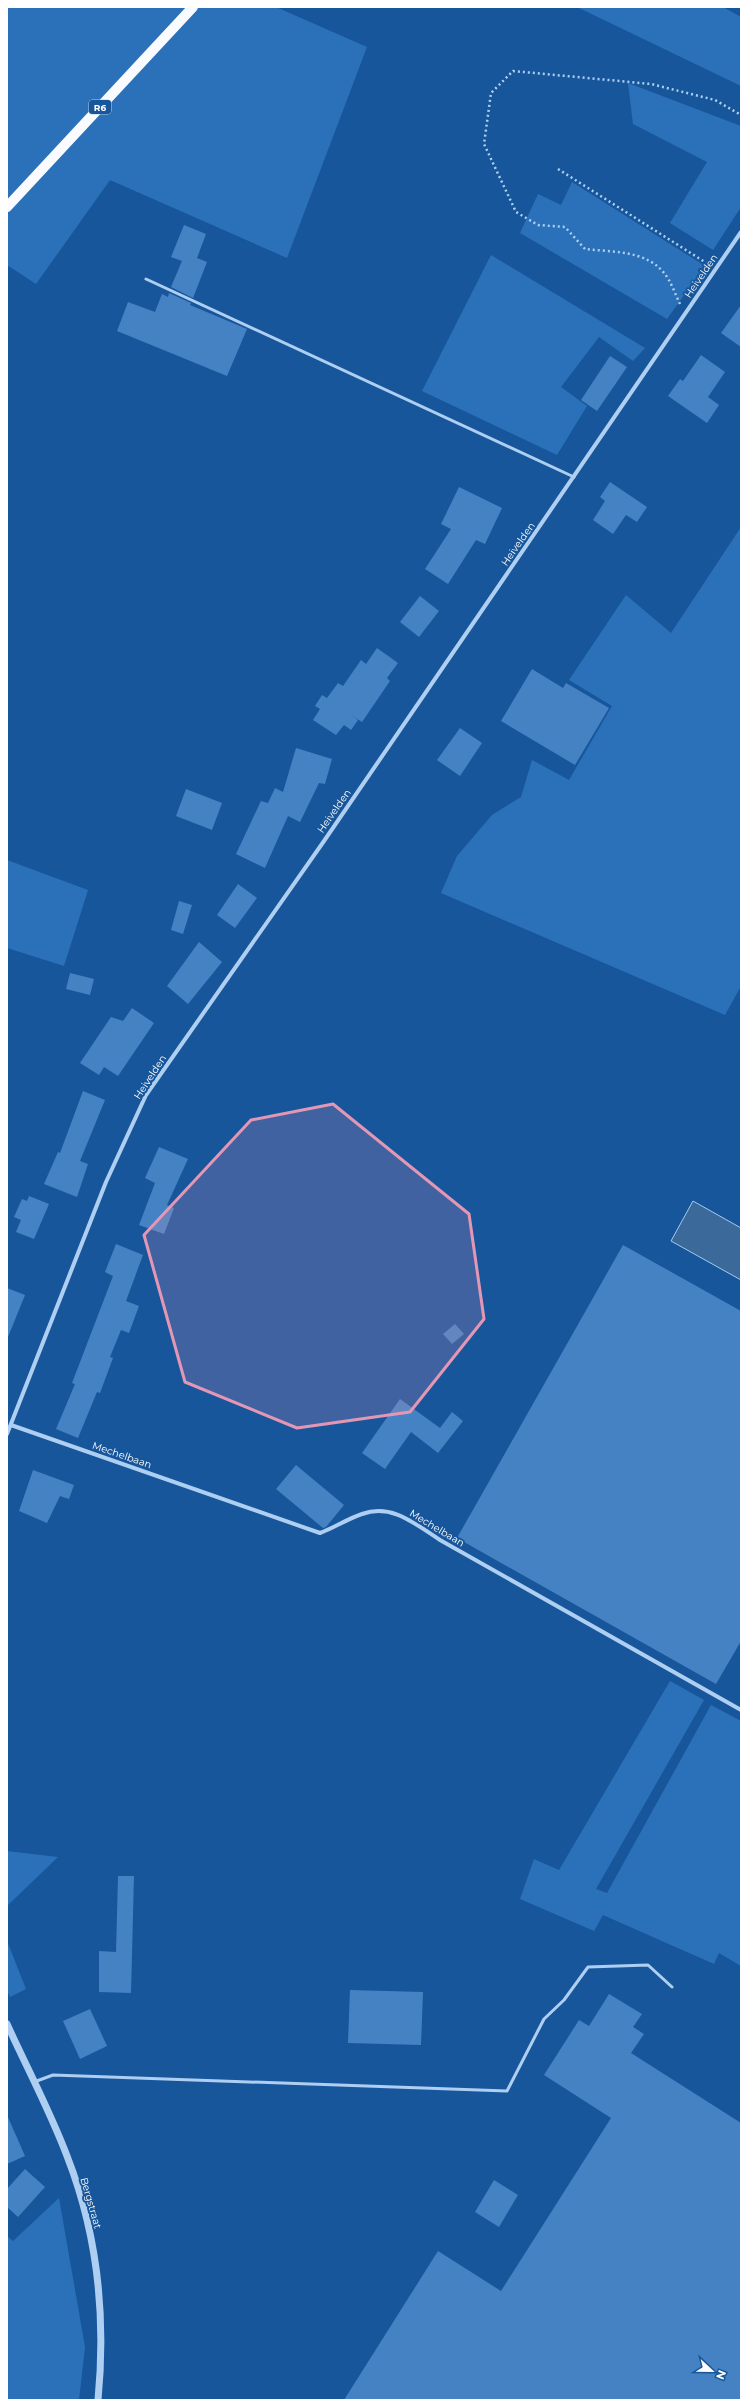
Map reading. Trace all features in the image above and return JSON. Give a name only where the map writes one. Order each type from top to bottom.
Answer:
[{"type":"main road","name":"R6","points":[[7,207],[193,7]]},
{"type":"street","name":"Heivelden","points":[[7,1434],[106,1182],[146,1095],[574,477],[741,232]]},
{"type":"street","name":"Mechelbaan","points":[[11,1424],[320,1533],[362,1514],[382,1509],[406,1518],[440,1540],[741,1710]]},
{"type":"street","name":"Bergstraat","points":[[7,2024],[67,2156],[89,2228],[100,2287],[102,2357],[98,2400]]},
{"type":"lane","points":[[146,278],[574,477]]},
{"type":"lane","points":[[34,2082],[53,2075],[507,2091],[544,2018],[564,2000],[588,1967],[648,1965],[672,1987]]},
{"type":"path","points":[[685,314],[664,273],[648,259],[622,253],[585,249],[565,228],[538,225],[516,212],[484,144],[491,93],[514,71],[651,84],[715,100],[741,115]]},
{"type":"path","points":[[558,170],[716,269]]},
{"type":"highlighted area","points":[[333,1104],[469,1214],[484,1319],[410,1412],[297,1428],[185,1382],[144,1235],[251,1120]]},
{"type":"shaded area","points":[[7,7],[276,7],[367,47],[287,258],[110,180],[36,284],[7,265]]},
{"type":"shaded area","points":[[577,7],[723,7],[741,17],[741,86]]},
{"type":"shaded area","points":[[628,83],[741,126],[741,207],[713,250],[670,223],[707,162],[633,124]]},
{"type":"shaded area","points":[[572,182],[705,266],[667,319],[520,233],[538,194],[561,205]]},
{"type":"shaded area","points":[[491,255],[645,348],[633,361],[599,337],[561,387],[587,406],[557,455],[422,391]]},
{"type":"shaded area","points":[[741,527],[741,986],[725,1015],[441,893],[457,856],[492,815],[521,797],[532,760],[569,780],[612,706],[569,680],[626,595],[671,633]]},
{"type":"shaded area","points":[[7,860],[88,890],[64,966],[7,948]]},
{"type":"shaded area","points":[[693,1201],[741,1228],[741,1280],[671,1241]]},
{"type":"shaded area","points":[[670,1681],[704,1700],[596,1889],[607,1893],[711,1705],[741,1721],[741,1966],[719,1953],[714,1964],[603,1915],[594,1931],[520,1899],[534,1859],[559,1870]]},
{"type":"shaded area","points":[[7,1851],[58,1857],[7,1906]]},
{"type":"shaded area","points":[[7,1941],[26,1989],[10,1997],[7,1991]]},
{"type":"shaded area","points":[[59,2198],[85,2347],[79,2400],[7,2400],[7,2236],[13,2241]]},
{"type":"building","points":[[184,225],[206,234],[197,258],[207,262],[193,298],[171,287],[182,261],[171,257]]},
{"type":"building","points":[[169,293],[191,303],[190,305],[247,329],[227,376],[117,331],[128,302],[155,312],[162,294],[168,297]]},
{"type":"building","points":[[741,305],[741,347],[721,333]]},
{"type":"building","points":[[701,355],[725,372],[708,397],[719,405],[707,423],[668,396],[680,379],[683,381]]},
{"type":"building","points":[[610,356],[627,367],[597,411],[581,400]]},
{"type":"building","points":[[610,482],[647,507],[637,522],[626,515],[613,534],[593,520],[605,501],[600,497]]},
{"type":"building","points":[[459,487],[502,508],[485,544],[476,540],[448,584],[425,569],[451,529],[441,524]]},
{"type":"building","points":[[420,596],[439,611],[419,637],[400,622]]},
{"type":"building","points":[[377,648],[398,663],[387,678],[390,681],[362,722],[351,715],[358,720],[351,730],[344,725],[336,735],[313,720],[320,709],[315,706],[322,695],[327,698],[338,683],[343,686],[361,660],[366,664]]},
{"type":"building","points":[[532,669],[563,688],[566,683],[609,708],[575,765],[501,721]]},
{"type":"building","points":[[460,728],[482,743],[460,776],[437,760]]},
{"type":"building","points":[[296,748],[332,759],[325,784],[319,783],[300,822],[288,816],[265,868],[236,854],[261,801],[268,803],[275,788],[283,792]]},
{"type":"building","points":[[186,789],[222,803],[212,830],[176,816]]},
{"type":"building","points":[[238,884],[257,898],[235,928],[217,915]]},
{"type":"building","points":[[179,901],[192,905],[183,934],[171,930]]},
{"type":"building","points":[[199,942],[222,962],[188,1004],[167,986]]},
{"type":"building","points":[[70,973],[94,979],[90,995],[66,989]]},
{"type":"building","points":[[132,1008],[154,1023],[118,1076],[104,1067],[99,1075],[80,1063],[111,1017],[123,1021]]},
{"type":"building","points":[[83,1091],[105,1100],[80,1161],[88,1164],[77,1197],[44,1184],[58,1152],[60,1153]]},
{"type":"building","points":[[159,1147],[188,1159],[167,1205],[174,1208],[164,1234],[139,1225],[155,1183],[145,1178]]},
{"type":"building","points":[[29,1196],[49,1204],[34,1239],[16,1232],[21,1220],[14,1217],[22,1199],[27,1201]]},
{"type":"building","points":[[116,1244],[143,1255],[126,1301],[139,1306],[129,1333],[121,1330],[110,1357],[113,1358],[100,1393],[97,1392],[78,1438],[56,1429],[75,1384],[72,1383],[113,1276],[105,1272]]},
{"type":"building","points":[[623,1245],[741,1311],[741,1641],[716,1684],[457,1538]]},
{"type":"building","points":[[7,1288],[25,1295],[8,1337],[7,1337]]},
{"type":"building","points":[[455,1324],[464,1334],[452,1344],[443,1334]]},
{"type":"building","points":[[400,1399],[440,1428],[452,1412],[463,1421],[438,1453],[411,1432],[385,1469],[362,1453]]},
{"type":"building","points":[[296,1465],[344,1505],[326,1527],[323,1528],[276,1489]]},
{"type":"building","points":[[33,1470],[74,1485],[69,1499],[60,1496],[47,1523],[19,1511]]},
{"type":"building","points":[[118,1876],[134,1876],[131,1993],[99,1992],[99,1951],[116,1952]]},
{"type":"building","points":[[350,1990],[423,1992],[421,2045],[348,2043]]},
{"type":"building","points":[[609,1994],[642,2014],[633,2027],[644,2034],[631,2053],[741,2123],[741,2400],[344,2400],[438,2251],[501,2291],[611,2118],[544,2075],[579,2020],[589,2026]]},
{"type":"building","points":[[90,2009],[107,2046],[80,2059],[63,2021]]},
{"type":"building","points":[[7,2115],[25,2156],[7,2164]]},
{"type":"building","points":[[25,2169],[45,2187],[18,2217],[7,2207],[7,2189]]},
{"type":"building","points":[[494,2180],[518,2195],[499,2227],[475,2212]]}]
